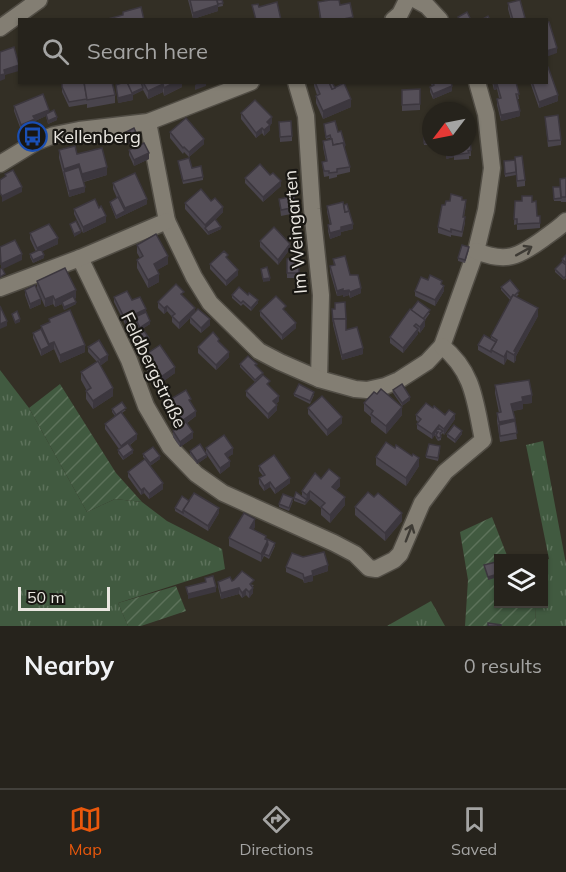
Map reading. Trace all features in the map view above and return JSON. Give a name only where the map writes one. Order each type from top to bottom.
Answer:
[{"type":"street","points":[[0,28],[39,0]]},
{"type":"street","points":[[395,18],[407,0]]},
{"type":"street","points":[[416,0],[427,6],[438,18]]},
{"type":"street","points":[[0,164],[36,142],[54,135],[148,122],[246,84]]},
{"type":"street","name":"Im Weingarten","points":[[297,84],[306,116],[321,295],[319,379]]},
{"type":"street","points":[[148,122],[166,221],[194,277],[210,303],[239,334],[259,351],[319,379],[367,390],[386,386],[415,371],[442,346],[476,250],[486,210],[492,168],[486,114],[478,84]]},
{"type":"street","points":[[0,288],[80,258],[166,221]]},
{"type":"street","points":[[476,250],[493,258],[522,255],[566,221]]},
{"type":"street","name":"Feldbergstraße","points":[[80,258],[129,360],[146,406],[170,447],[196,474],[223,493],[334,543],[355,554],[369,568],[376,569],[394,560],[400,554],[423,503],[445,472],[483,440],[469,378],[456,357],[442,346]]},
{"type":"green space","points":[[0,370],[29,408],[87,512],[115,499],[142,502],[167,521],[222,549],[225,569],[118,603],[128,626],[0,626]]},
{"type":"green space","points":[[60,384],[116,473],[142,502],[115,499],[87,512],[29,408]]},
{"type":"green space","points":[[543,441],[566,564],[566,626],[536,626],[535,608],[548,608],[549,559],[526,445]]},
{"type":"green space","points":[[492,517],[506,554],[494,554],[494,608],[535,608],[536,626],[465,626],[468,580],[460,532]]},
{"type":"green space","points":[[176,586],[186,611],[141,626],[128,626],[118,603]]},
{"type":"green space","points":[[431,601],[445,626],[387,626]]},
{"type":"building","points":[[190,0],[217,0],[218,5],[193,13]]},
{"type":"building","points":[[339,0],[340,5],[350,3],[353,17],[321,18],[318,2]]},
{"type":"building","points":[[520,0],[525,18],[512,18],[508,3]]},
{"type":"building","points":[[277,2],[281,18],[255,18],[252,5],[258,4],[259,7]]},
{"type":"building","points":[[141,7],[144,18],[112,18],[123,15],[123,12]]},
{"type":"building","points":[[467,12],[470,18],[459,18]]},
{"type":"building","points":[[548,22],[549,22],[557,48],[548,50]]},
{"type":"building","points":[[14,47],[18,65],[4,70],[5,74],[0,75],[0,52]]},
{"type":"building","points":[[548,67],[558,95],[539,102],[533,84],[548,84]]},
{"type":"building","points":[[62,84],[84,84],[87,99],[69,102]]},
{"type":"building","points":[[84,84],[112,84],[115,95],[87,100]]},
{"type":"building","points":[[128,84],[133,94],[118,98],[116,85]]},
{"type":"building","points":[[128,84],[142,84],[143,88],[132,93]]},
{"type":"building","points":[[144,84],[163,84],[148,91]]},
{"type":"building","points":[[316,84],[330,84],[332,89],[344,84],[351,99],[323,111],[316,96],[320,94]]},
{"type":"building","points":[[452,84],[452,86],[433,94],[430,87]]},
{"type":"building","points":[[497,84],[516,84],[520,111],[501,115],[497,99],[501,98]]},
{"type":"building","points":[[420,89],[420,104],[402,105],[402,90]]},
{"type":"building","points":[[43,94],[49,110],[33,116],[35,119],[21,125],[14,106]]},
{"type":"building","points":[[255,100],[272,117],[267,122],[270,125],[256,133],[241,113]]},
{"type":"building","points":[[54,110],[57,117],[48,121],[46,114]]},
{"type":"building","points":[[558,115],[561,140],[548,141],[545,117]]},
{"type":"building","points":[[186,118],[204,139],[189,152],[170,132]]},
{"type":"building","points":[[291,121],[292,136],[280,137],[279,122]]},
{"type":"building","points":[[335,121],[338,132],[341,131],[345,145],[343,146],[343,143],[333,145],[330,135],[326,137],[324,124]]},
{"type":"building","points":[[134,128],[138,137],[128,142],[124,133]]},
{"type":"building","points":[[332,139],[333,145],[343,143],[350,167],[329,173],[329,171],[324,171],[322,162],[327,161],[323,141]]},
{"type":"building","points":[[144,143],[149,153],[134,160],[129,150]]},
{"type":"building","points":[[75,146],[77,154],[102,148],[107,167],[82,174],[79,164],[64,169],[59,150]]},
{"type":"building","points":[[522,156],[525,180],[517,181],[515,157]]},
{"type":"building","points":[[189,158],[192,168],[201,166],[203,177],[183,181],[178,161]]},
{"type":"building","points":[[515,160],[516,172],[505,174],[504,161]]},
{"type":"building","points":[[260,164],[270,175],[273,173],[281,181],[263,197],[245,178]]},
{"type":"building","points":[[79,167],[85,187],[69,191],[64,172]]},
{"type":"building","points":[[13,170],[22,187],[2,196],[0,180]]},
{"type":"building","points":[[135,173],[147,199],[125,208],[113,183]]},
{"type":"building","points":[[566,178],[566,197],[561,197],[560,179]]},
{"type":"building","points":[[553,187],[560,187],[561,198],[554,199]]},
{"type":"building","points":[[201,189],[211,201],[215,198],[223,207],[205,225],[185,203]]},
{"type":"building","points":[[451,194],[466,200],[462,232],[451,229],[451,232],[438,227],[442,205],[450,201]]},
{"type":"building","points":[[294,196],[296,207],[281,210],[279,199]]},
{"type":"building","points":[[522,196],[532,196],[532,202],[536,201],[540,223],[517,224],[517,219],[514,219],[515,201],[522,201]]},
{"type":"building","points":[[118,197],[125,211],[116,216],[110,202]]},
{"type":"building","points":[[95,199],[106,216],[83,227],[74,209]]},
{"type":"building","points":[[343,202],[345,212],[349,211],[353,224],[330,233],[328,225],[331,224],[327,206]]},
{"type":"building","points":[[347,204],[349,211],[345,212],[344,205]]},
{"type":"building","points":[[215,219],[221,227],[208,232],[205,228]]},
{"type":"building","points":[[76,221],[81,231],[74,234],[70,224]]},
{"type":"building","points":[[49,224],[58,238],[37,248],[30,233]]},
{"type":"building","points":[[274,227],[290,244],[278,260],[260,241]]},
{"type":"building","points":[[156,234],[168,256],[154,264],[159,274],[148,280],[137,260],[143,256],[137,245]]},
{"type":"building","points":[[15,240],[22,254],[1,264],[0,247]]},
{"type":"building","points":[[462,245],[469,247],[465,260],[458,258]]},
{"type":"building","points":[[41,249],[44,255],[33,260],[30,254]]},
{"type":"building","points":[[224,251],[228,255],[226,257],[238,270],[226,281],[210,264]]},
{"type":"building","points":[[345,256],[350,275],[358,275],[361,288],[350,292],[349,290],[343,291],[343,289],[337,291],[330,266],[335,265],[333,259]]},
{"type":"building","points":[[299,258],[299,273],[287,273],[287,259]]},
{"type":"building","points":[[562,262],[566,265],[564,278],[555,269]]},
{"type":"building","points":[[267,267],[270,278],[263,279],[261,269]]},
{"type":"building","points":[[2,268],[5,274],[0,277],[0,269]]},
{"type":"building","points":[[65,268],[76,290],[55,300],[53,296],[45,299],[37,281]]},
{"type":"building","points":[[430,275],[442,281],[441,284],[444,286],[435,300],[415,291],[421,277],[428,280]]},
{"type":"building","points":[[510,280],[519,291],[511,298],[501,287]]},
{"type":"building","points":[[176,284],[184,292],[181,294],[195,308],[179,323],[172,316],[175,314],[167,306],[164,308],[158,302]]},
{"type":"building","points":[[35,285],[41,299],[30,304],[25,290]]},
{"type":"building","points":[[239,287],[258,300],[251,308],[232,295]]},
{"type":"building","points":[[127,291],[132,300],[140,297],[146,309],[125,319],[114,297]]},
{"type":"building","points":[[513,295],[538,308],[514,351],[516,352],[514,355],[507,351],[504,357],[491,350],[497,340],[491,336]]},
{"type":"building","points":[[73,296],[76,302],[64,307],[62,302]]},
{"type":"building","points":[[276,296],[286,306],[283,309],[296,323],[282,335],[260,311]]},
{"type":"building","points":[[418,301],[430,310],[423,319],[411,310]]},
{"type":"building","points":[[345,302],[346,319],[333,319],[333,322],[332,309],[335,309],[335,303]]},
{"type":"building","points":[[0,306],[7,321],[0,324]]},
{"type":"building","points":[[198,309],[210,319],[201,328],[190,317]]},
{"type":"building","points":[[410,309],[425,320],[420,327],[416,324],[414,326],[418,329],[403,348],[390,337]]},
{"type":"building","points":[[70,310],[85,345],[60,355],[54,342],[49,344],[41,326],[50,322],[49,319]]},
{"type":"building","points":[[17,311],[20,319],[15,322],[12,314]]},
{"type":"building","points":[[146,312],[150,321],[141,327],[149,338],[138,344],[131,333],[140,328],[135,317]]},
{"type":"building","points":[[333,319],[346,319],[346,330],[357,327],[363,348],[342,355]]},
{"type":"building","points":[[41,329],[49,346],[41,350],[33,333]]},
{"type":"building","points":[[213,332],[229,352],[216,365],[198,347]]},
{"type":"building","points":[[484,335],[496,342],[491,352],[478,345]]},
{"type":"building","points":[[99,340],[108,355],[100,360],[88,347]]},
{"type":"building","points":[[160,345],[175,367],[158,379],[142,357]]},
{"type":"building","points":[[248,356],[263,373],[255,380],[240,364]]},
{"type":"building","points":[[98,361],[113,388],[93,401],[86,391],[91,388],[81,372]]},
{"type":"building","points":[[263,375],[270,381],[267,384],[279,396],[273,401],[277,405],[268,414],[246,391]]},
{"type":"building","points":[[529,380],[532,395],[522,397],[523,401],[511,404],[515,419],[499,422],[497,413],[501,412],[495,385]]},
{"type":"building","points":[[299,384],[314,392],[310,401],[294,394]]},
{"type":"building","points":[[402,384],[410,397],[402,403],[393,390]]},
{"type":"building","points":[[381,389],[402,407],[386,426],[371,414],[373,411],[364,403],[374,392],[377,394]]},
{"type":"building","points":[[186,390],[196,411],[180,422],[171,407],[168,409],[164,403]]},
{"type":"building","points":[[322,396],[342,417],[327,430],[308,408]]},
{"type":"building","points":[[122,402],[126,408],[116,415],[112,409]]},
{"type":"building","points":[[426,403],[445,415],[449,410],[455,414],[444,429],[439,425],[432,434],[417,424],[421,419],[416,415]]},
{"type":"building","points":[[121,412],[137,434],[121,446],[105,424]]},
{"type":"building","points":[[515,421],[517,433],[500,436],[499,425]]},
{"type":"building","points":[[186,422],[193,432],[180,442],[173,431]]},
{"type":"building","points":[[454,425],[462,431],[455,440],[447,434]]},
{"type":"building","points":[[438,428],[443,431],[440,433],[441,437],[438,438],[436,435],[438,432],[435,432]]},
{"type":"building","points":[[224,435],[233,448],[225,454],[230,461],[220,468],[206,448]]},
{"type":"building","points":[[386,442],[419,458],[406,478],[376,457]]},
{"type":"building","points":[[128,443],[133,450],[123,457],[118,450]]},
{"type":"building","points":[[200,444],[207,455],[197,461],[190,451]]},
{"type":"building","points":[[429,444],[440,446],[438,458],[426,456]]},
{"type":"building","points":[[153,447],[160,456],[150,463],[143,454]]},
{"type":"building","points":[[274,455],[290,478],[275,489],[270,482],[264,486],[259,478],[265,475],[259,466]]},
{"type":"building","points":[[145,459],[163,483],[149,494],[144,488],[141,490],[128,472]]},
{"type":"building","points":[[329,469],[340,478],[332,487],[345,497],[330,515],[321,507],[325,503],[310,491],[307,495],[302,491],[315,473],[321,479]]},
{"type":"building","points":[[296,492],[307,500],[305,503],[294,498]]},
{"type":"building","points":[[368,492],[374,497],[378,493],[402,513],[385,533],[355,507]]},
{"type":"building","points":[[194,493],[219,508],[208,526],[183,510]]},
{"type":"building","points":[[283,494],[293,498],[289,508],[279,504]]},
{"type":"building","points":[[182,496],[189,501],[183,513],[175,508]]},
{"type":"building","points":[[244,513],[255,519],[250,528],[266,536],[265,539],[268,540],[261,554],[229,538]]},
{"type":"building","points":[[267,539],[275,543],[269,556],[264,554],[268,545]]},
{"type":"building","points":[[324,552],[328,565],[312,571],[313,575],[304,578],[303,574],[286,567],[292,553],[303,557]]},
{"type":"building","points":[[494,562],[494,575],[488,577],[484,565]]},
{"type":"building","points":[[242,571],[254,580],[250,584],[253,588],[249,592],[246,589],[242,593],[239,588],[221,593],[218,582],[230,577],[232,581]]},
{"type":"building","points":[[213,576],[216,587],[188,594],[186,587],[206,582],[205,578]]},
{"type":"building","points":[[488,623],[501,625],[501,626],[488,626]]},
{"type":"place","name":"Kellenberg","points":[[32,136]]}]
